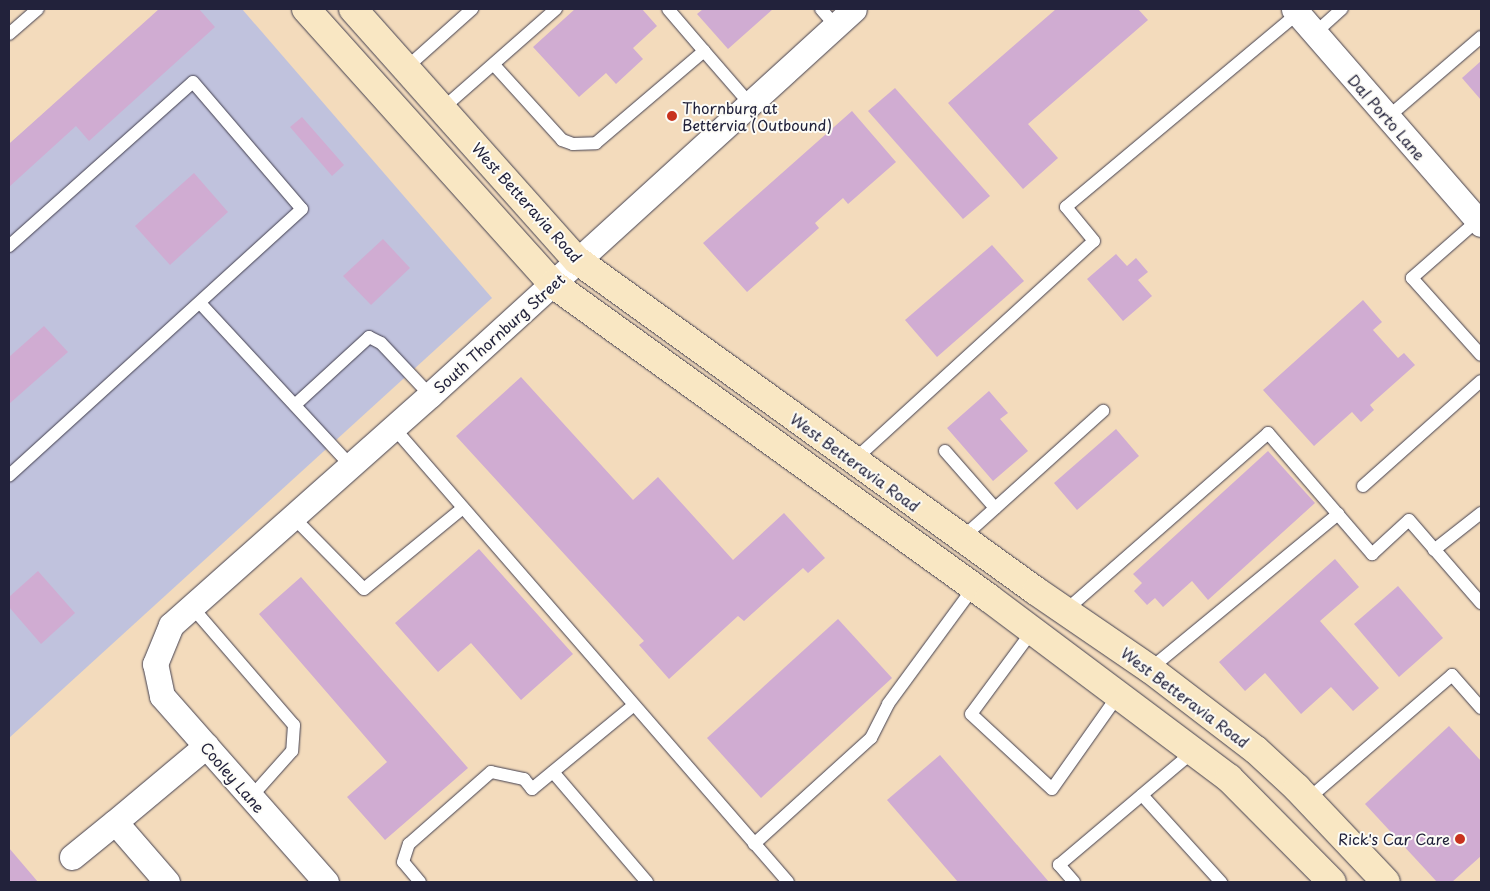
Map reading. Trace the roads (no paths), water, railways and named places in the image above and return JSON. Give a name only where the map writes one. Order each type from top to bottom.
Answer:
[{"type":"main road","points":[[306,9],[553,284],[1033,630],[1194,752],[1253,800],[1332,882]]},
{"type":"main road","name":"West Betteravia Road","points":[[353,9],[577,260],[853,461],[1150,669],[1256,750],[1308,800],[1386,882]]},
{"type":"street","name":"South Thornburg Street","points":[[155,664],[171,625],[430,396],[749,103],[828,17],[854,9]]},
{"type":"street","name":"Dal Porto Lane","points":[[1296,11],[1480,222]]},
{"type":"street","name":"Cooley Lane","points":[[155,664],[162,696],[326,882]]},
{"type":"street","points":[[72,856],[206,746]]},
{"type":"street","points":[[115,822],[167,882]]},
{"type":"lane","points":[[9,34],[38,9]]},
{"type":"lane","points":[[406,68],[472,9]]},
{"type":"lane","points":[[442,109],[495,66],[556,9]]},
{"type":"lane","points":[[668,9],[749,103]]},
{"type":"lane","points":[[1315,33],[1342,9]]},
{"type":"lane","points":[[853,461],[1094,241],[1066,207],[1296,11]]},
{"type":"lane","points":[[1388,117],[1481,37]]},
{"type":"lane","points":[[495,66],[562,140],[586,145],[605,138],[704,51]]},
{"type":"lane","points":[[9,246],[193,82],[302,209],[9,476]]},
{"type":"lane","points":[[1480,222],[1412,278],[1481,355]]},
{"type":"lane","points":[[200,303],[296,404],[351,466]]},
{"type":"lane","points":[[296,404],[369,337],[381,343],[430,396]]},
{"type":"lane","points":[[1363,486],[1481,381]]},
{"type":"lane","points":[[962,538],[1103,411]]},
{"type":"lane","points":[[394,428],[788,882]]},
{"type":"lane","points":[[1065,611],[1268,433],[1372,554],[1409,520],[1481,604]]},
{"type":"lane","points":[[945,451],[995,508]]},
{"type":"lane","points":[[293,517],[364,589],[463,508]]},
{"type":"lane","points":[[1434,550],[1481,513]]},
{"type":"lane","points":[[1150,669],[1338,514]]},
{"type":"lane","points":[[754,844],[871,738],[888,704],[974,587]]},
{"type":"lane","points":[[192,607],[294,725],[292,751],[251,797]]},
{"type":"lane","points":[[1033,630],[971,714],[1052,789],[1118,694]]},
{"type":"lane","points":[[1308,800],[1452,675],[1481,708]]},
{"type":"lane","points":[[420,882],[403,862],[409,844],[491,772],[524,779],[532,789],[634,705]]},
{"type":"lane","points":[[1074,882],[1059,865],[1194,752]]},
{"type":"lane","points":[[553,772],[647,882]]},
{"type":"lane","points":[[1142,795],[1221,882]]},
{"type":"place","name":"Thornburg at Bettervia (Outbound)","points":[[672,116]]},
{"type":"place","name":"Rick's Car Care","points":[[1460,839]]}]
